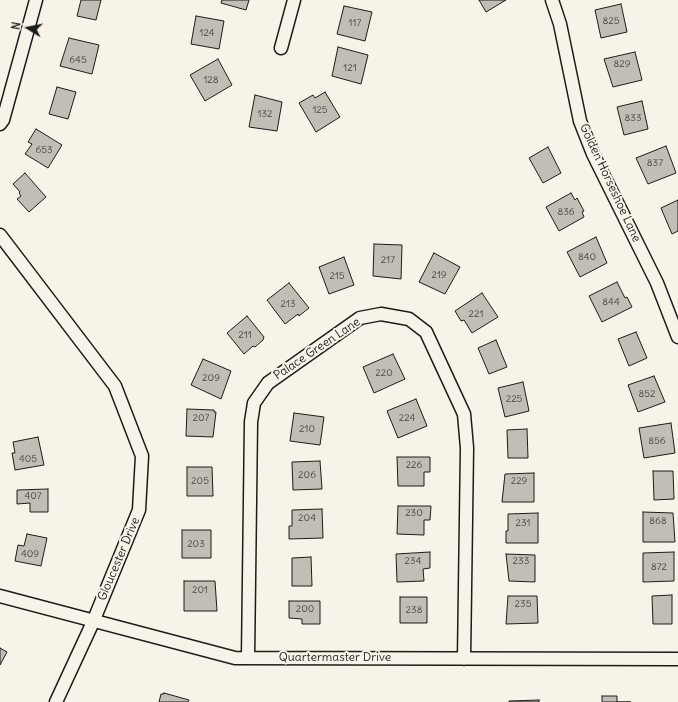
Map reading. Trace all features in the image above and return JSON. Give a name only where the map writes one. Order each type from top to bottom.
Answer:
[{"type":"street","points":[[0,124],[3,120],[36,0]]},
{"type":"street","points":[[281,48],[294,0]]},
{"type":"street","name":"Golden Horseshoe Lane","points":[[552,0],[560,24],[580,121],[593,154],[658,283],[678,337]]},
{"type":"street","name":"Gloucester Drive","points":[[0,236],[115,386],[142,456],[139,510],[93,622],[56,702]]},
{"type":"street","name":"Palace Green Lane","points":[[248,658],[251,422],[254,403],[268,383],[360,318],[381,314],[409,318],[426,332],[464,414],[467,448],[464,659]]},
{"type":"street","name":"Quartermaster Drive","points":[[0,596],[93,622],[235,658],[678,659]]},
{"type":"building","points":[[81,0],[101,0],[96,20],[77,16]]},
{"type":"building","points":[[222,0],[249,0],[246,10],[221,3]]},
{"type":"building","points":[[479,0],[506,0],[486,12]]},
{"type":"building","points":[[621,4],[627,32],[601,38],[595,10]]},
{"type":"building","points":[[344,6],[372,12],[365,41],[337,34]]},
{"type":"building","points":[[196,16],[224,21],[219,49],[191,44]]},
{"type":"building","points":[[69,38],[99,45],[92,74],[60,66]]},
{"type":"building","points":[[338,47],[368,55],[361,84],[332,76]]},
{"type":"building","points":[[635,52],[642,80],[613,87],[604,59]]},
{"type":"building","points":[[218,59],[232,85],[205,101],[190,75]]},
{"type":"building","points":[[57,87],[76,92],[68,119],[49,114]]},
{"type":"building","points":[[325,92],[340,117],[316,132],[299,103],[313,95],[315,98]]},
{"type":"building","points":[[255,95],[282,102],[277,131],[249,127]]},
{"type":"building","points":[[642,101],[648,129],[624,135],[617,107]]},
{"type":"building","points":[[36,129],[62,145],[48,168],[25,154],[32,144],[28,142]]},
{"type":"building","points":[[666,146],[676,173],[648,184],[636,158]]},
{"type":"building","points":[[548,147],[561,173],[543,183],[529,158]]},
{"type":"building","points":[[25,173],[46,197],[29,212],[17,199],[21,196],[19,193],[20,192],[13,184]]},
{"type":"building","points":[[571,193],[575,200],[577,198],[584,211],[582,212],[584,217],[559,231],[546,207]]},
{"type":"building","points":[[678,200],[678,231],[672,234],[661,208]]},
{"type":"building","points":[[596,237],[607,263],[580,277],[567,252]]},
{"type":"building","points":[[374,244],[402,245],[401,279],[373,276]]},
{"type":"building","points":[[434,253],[460,267],[445,294],[419,282]]},
{"type":"building","points":[[344,257],[354,285],[329,294],[319,267]]},
{"type":"building","points":[[617,282],[625,298],[627,297],[632,307],[602,322],[589,296]]},
{"type":"building","points":[[289,283],[309,308],[285,324],[267,300]]},
{"type":"building","points":[[482,293],[498,317],[472,333],[464,320],[461,321],[455,311]]},
{"type":"building","points":[[247,316],[264,337],[263,340],[255,347],[253,346],[244,354],[227,333]]},
{"type":"building","points":[[636,332],[647,358],[629,366],[618,339]]},
{"type":"building","points":[[496,340],[507,367],[489,374],[478,348]]},
{"type":"building","points":[[393,354],[405,379],[374,393],[363,367]]},
{"type":"building","points":[[203,359],[231,371],[221,399],[191,385]]},
{"type":"building","points":[[654,376],[665,402],[638,412],[628,385]]},
{"type":"building","points":[[523,382],[529,411],[505,417],[498,388]]},
{"type":"building","points":[[416,399],[427,426],[398,438],[387,411]]},
{"type":"building","points":[[187,409],[214,410],[214,412],[216,412],[213,437],[186,436]]},
{"type":"building","points":[[294,413],[324,417],[320,445],[290,441]]},
{"type":"building","points":[[671,423],[675,453],[644,458],[639,428]]},
{"type":"building","points":[[527,429],[528,458],[508,458],[507,430]]},
{"type":"building","points":[[38,437],[44,465],[15,470],[12,453],[15,453],[13,442]]},
{"type":"building","points":[[397,457],[430,457],[430,472],[424,472],[424,486],[398,486]]},
{"type":"building","points":[[320,461],[322,489],[293,490],[292,462]]},
{"type":"building","points":[[187,467],[212,467],[213,496],[187,496]]},
{"type":"building","points":[[653,471],[673,471],[674,499],[654,500]]},
{"type":"building","points":[[534,473],[534,502],[502,502],[505,474]]},
{"type":"building","points":[[48,489],[48,512],[30,512],[30,503],[17,504],[17,490]]},
{"type":"building","points":[[398,506],[431,506],[430,520],[424,520],[424,535],[397,534]]},
{"type":"building","points":[[322,509],[323,538],[289,539],[289,526],[292,526],[292,510]]},
{"type":"building","points":[[643,512],[673,513],[675,542],[643,542]]},
{"type":"building","points":[[538,513],[538,543],[506,543],[508,514]]},
{"type":"building","points":[[182,530],[211,530],[211,558],[182,558]]},
{"type":"building","points":[[27,534],[47,538],[41,566],[15,561],[18,545],[24,546]]},
{"type":"building","points":[[430,552],[430,568],[423,569],[424,581],[397,582],[396,554]]},
{"type":"building","points":[[674,552],[674,581],[643,582],[643,553]]},
{"type":"building","points":[[506,554],[535,555],[535,582],[509,581]]},
{"type":"building","points":[[311,557],[312,586],[292,586],[292,558]]},
{"type":"building","points":[[184,581],[215,581],[217,611],[184,611]]},
{"type":"building","points":[[672,595],[672,624],[653,624],[652,596]]},
{"type":"building","points":[[508,596],[537,596],[538,623],[506,624]]},
{"type":"building","points":[[400,597],[427,597],[427,623],[400,623]]},
{"type":"building","points":[[289,601],[320,601],[320,624],[302,624],[302,619],[289,618]]},
{"type":"building","points":[[0,648],[7,652],[0,665]]},
{"type":"building","points":[[164,693],[189,700],[188,702],[159,702],[161,694]]},
{"type":"building","points":[[602,696],[617,696],[617,702],[602,702]]},
{"type":"building","points":[[539,700],[539,702],[509,702],[509,701]]}]
